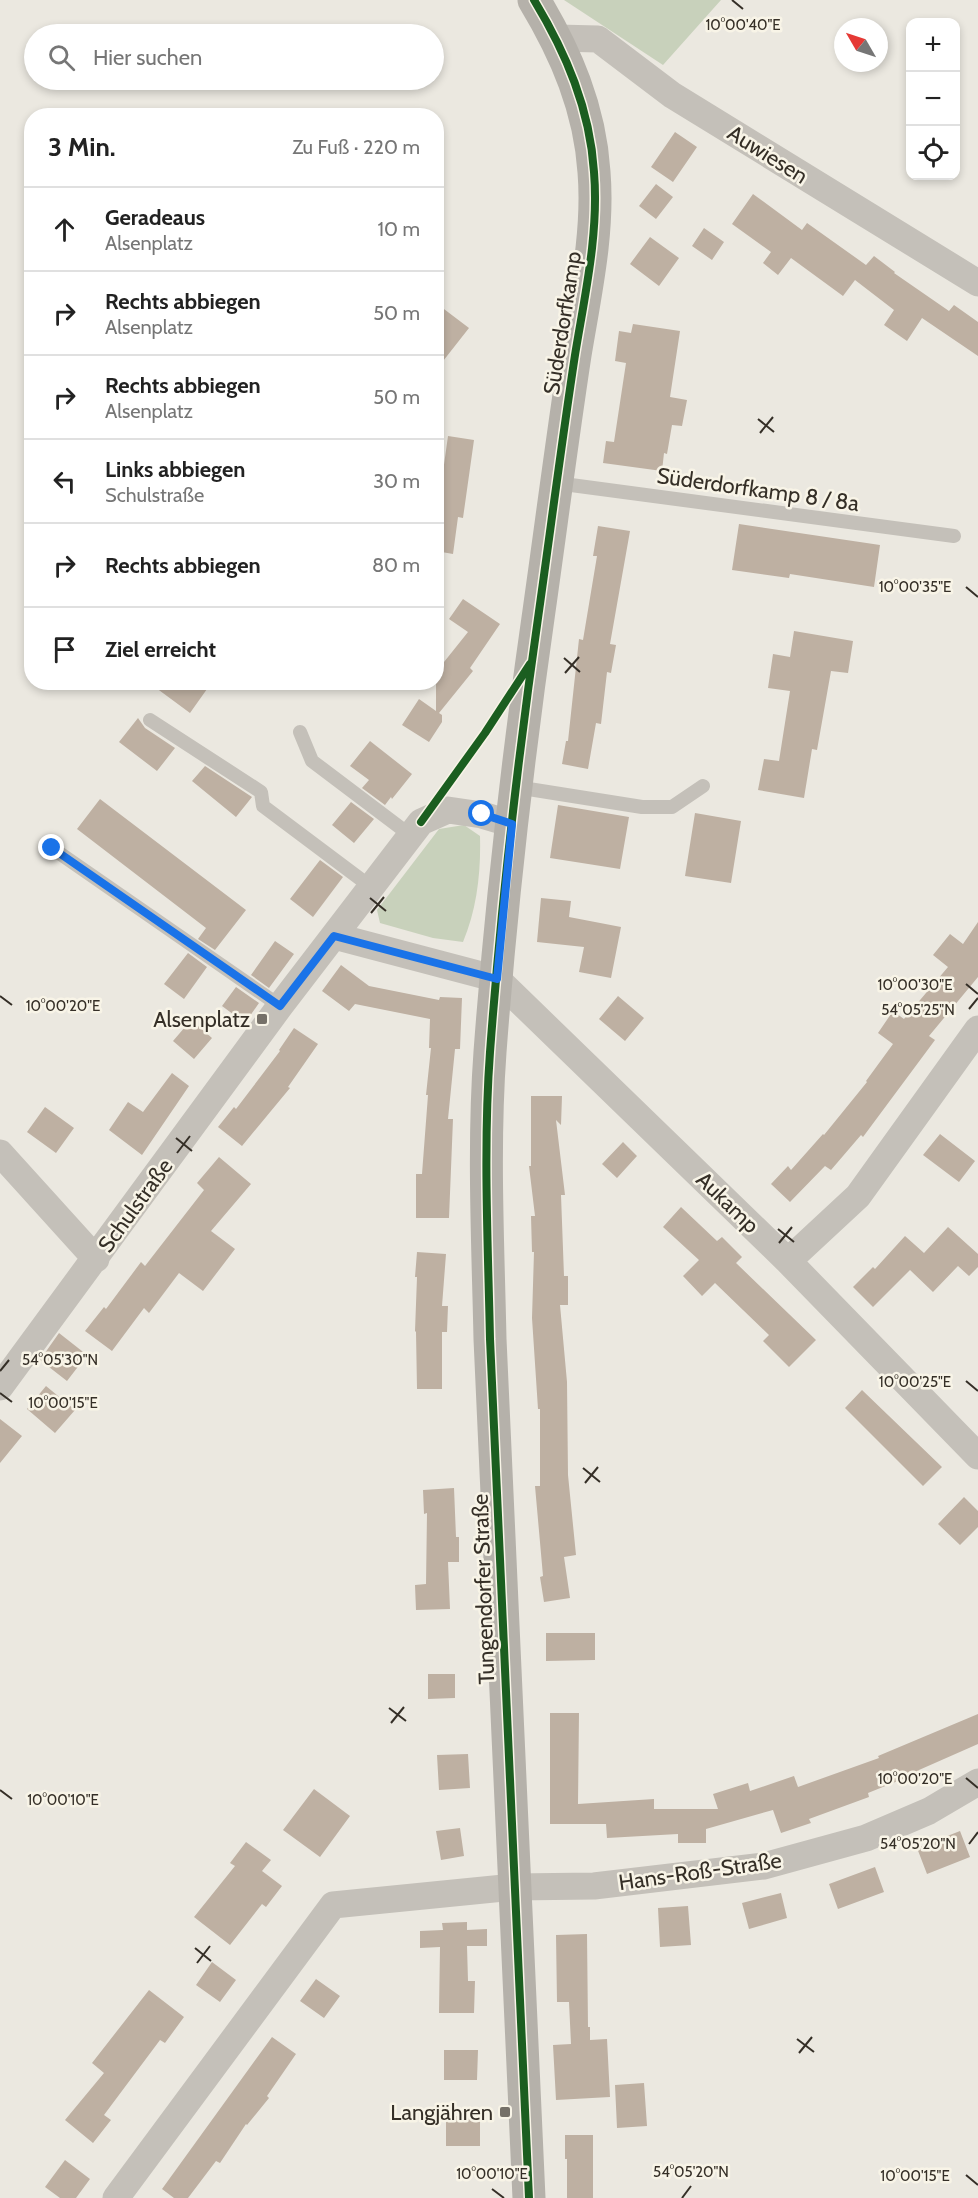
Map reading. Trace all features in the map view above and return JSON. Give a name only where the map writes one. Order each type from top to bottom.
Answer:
[{"type":"main road","name":"Süderdorfkamp","points":[[516,787],[556,483],[595,226],[594,170],[575,79],[557,38],[534,0]]},
{"type":"main road","points":[[497,979],[516,787]]},
{"type":"main road","name":"Tungendorfer Straße","points":[[497,979],[490,1054],[488,1247],[490,1339],[529,2198]]},
{"type":"street","name":"Auwiesen","points":[[557,38],[598,39],[672,94],[978,284]]},
{"type":"street","points":[[497,979],[334,936],[421,822],[448,810],[482,814],[512,824]]},
{"type":"street","name":"Schulstraße","points":[[0,1387],[334,936]]},
{"type":"street","name":"Aukamp","points":[[497,979],[788,1261],[978,1456]]},
{"type":"street","points":[[788,1261],[858,1196],[978,1029]]},
{"type":"street","points":[[0,1152],[96,1259]]},
{"type":"street","name":"Hans-Roß-Straße","points":[[514,1887],[594,1886],[764,1866],[866,1838],[929,1811],[978,1782]]},
{"type":"street","points":[[116,2198],[333,1905],[514,1887]]},
{"type":"lane","name":"Süderdorfkamp 8 / 8a","points":[[556,483],[954,536]]},
{"type":"lane","points":[[150,720],[261,792],[263,806],[371,887]]},
{"type":"lane","points":[[300,732],[312,761],[410,836]]},
{"type":"lane","points":[[516,787],[642,807],[672,807],[703,786]]},
{"type":"lane","points":[[52,848],[280,1006]]},
{"type":"green space","points":[[564,0],[721,0],[663,65]]},
{"type":"green space","points":[[464,825],[480,836],[480,850],[475,903],[463,942],[433,938],[380,923],[377,910],[439,829]]},
{"type":"building","points":[[675,132],[697,147],[673,182],[651,167]]},
{"type":"building","points":[[656,184],[673,197],[656,219],[639,206]]},
{"type":"building","points":[[753,194],[802,230],[807,223],[866,265],[874,256],[894,273],[949,311],[954,305],[978,322],[978,356],[922,318],[907,341],[884,325],[894,310],[855,280],[843,296],[791,258],[778,275],[763,263],[771,252],[732,224]]},
{"type":"building","points":[[704,228],[724,242],[712,260],[692,246]]},
{"type":"building","points":[[650,237],[679,258],[659,286],[630,264]]},
{"type":"building","points":[[444,309],[469,328],[444,360]]},
{"type":"building","points":[[633,324],[680,331],[670,397],[687,400],[682,426],[672,425],[667,454],[664,453],[662,471],[603,463],[606,441],[614,442],[626,363],[615,361],[619,331],[631,333]]},
{"type":"building","points":[[448,436],[474,440],[463,518],[458,517],[453,554],[444,552],[444,465]]},
{"type":"building","points":[[739,524],[880,545],[874,587],[790,574],[789,578],[732,570]]},
{"type":"building","points":[[598,526],[630,531],[610,644],[616,645],[611,673],[607,672],[601,724],[596,723],[588,769],[562,764],[566,741],[568,741],[579,639],[583,640],[597,556],[593,556]]},
{"type":"building","points":[[463,599],[500,624],[470,668],[473,671],[439,713],[442,715],[442,722],[429,742],[402,725],[419,699],[436,711],[436,690],[444,690],[444,662],[468,632],[449,619]]},
{"type":"building","points":[[794,631],[853,641],[848,673],[831,671],[817,750],[812,749],[804,798],[758,790],[764,759],[779,761],[790,691],[768,688],[773,654],[790,657]]},
{"type":"building","points":[[159,690],[206,690],[190,713]]},
{"type":"building","points":[[138,718],[145,728],[175,748],[157,771],[119,742]]},
{"type":"building","points":[[370,741],[412,774],[385,805],[362,788],[369,780],[350,766]]},
{"type":"building","points":[[205,766],[252,797],[236,817],[192,781]]},
{"type":"building","points":[[100,799],[246,910],[215,950],[198,939],[206,928],[77,829]]},
{"type":"building","points":[[351,802],[374,819],[354,843],[332,825]]},
{"type":"building","points":[[558,805],[629,817],[620,869],[550,858]]},
{"type":"building","points":[[695,813],[741,821],[731,883],[685,876]]},
{"type":"building","points":[[320,860],[343,877],[313,917],[290,899]]},
{"type":"building","points":[[541,898],[571,901],[569,917],[621,927],[611,978],[579,972],[584,947],[537,942]]},
{"type":"building","points":[[978,922],[978,977],[929,1036],[935,1040],[863,1137],[861,1135],[831,1170],[825,1166],[790,1202],[771,1184],[788,1166],[791,1170],[824,1135],[867,1082],[893,1044],[878,1033],[893,1011],[904,1019],[948,967],[933,955],[950,934],[963,944]]},
{"type":"building","points":[[275,941],[294,954],[269,988],[251,975]]},
{"type":"building","points":[[188,953],[207,967],[184,999],[164,984]]},
{"type":"building","points":[[341,965],[369,986],[439,1000],[440,997],[462,998],[460,1049],[455,1049],[448,1119],[453,1119],[449,1218],[416,1218],[416,1174],[422,1174],[428,1095],[426,1095],[431,1048],[429,1048],[430,1019],[355,1004],[349,1011],[322,991]]},
{"type":"building","points":[[236,987],[259,1003],[245,1023],[222,1006]]},
{"type":"building","points":[[618,996],[644,1018],[625,1041],[599,1019]]},
{"type":"building","points":[[191,1020],[212,1038],[194,1059],[173,1041]]},
{"type":"building","points":[[294,1028],[318,1044],[288,1087],[290,1088],[242,1146],[218,1127],[234,1107],[236,1109],[280,1051]]},
{"type":"building","points":[[172,1073],[189,1086],[142,1155],[109,1130],[128,1102],[143,1112]]},
{"type":"building","points":[[531,1096],[562,1096],[561,1125],[556,1120],[565,1195],[561,1195],[564,1276],[568,1276],[568,1305],[560,1305],[567,1382],[568,1475],[576,1555],[564,1557],[570,1598],[544,1602],[540,1577],[543,1576],[535,1486],[540,1486],[540,1409],[538,1409],[532,1318],[534,1252],[532,1252],[531,1216],[535,1216],[529,1166],[531,1166]]},
{"type":"building","points":[[45,1107],[74,1128],[56,1153],[27,1132]]},
{"type":"building","points":[[940,1134],[975,1161],[959,1182],[923,1155]]},
{"type":"building","points":[[623,1142],[637,1156],[617,1178],[602,1164]]},
{"type":"building","points":[[219,1157],[251,1184],[211,1231],[235,1249],[203,1291],[179,1273],[149,1313],[144,1308],[112,1351],[85,1331],[104,1307],[106,1309],[141,1262],[145,1266],[204,1190],[197,1183]]},
{"type":"building","points":[[681,1207],[717,1241],[722,1237],[742,1257],[736,1263],[816,1340],[789,1367],[763,1341],[769,1335],[715,1283],[702,1296],[683,1276],[699,1260],[663,1227]]},
{"type":"building","points":[[948,1227],[978,1254],[978,1267],[969,1276],[958,1266],[933,1292],[910,1270],[873,1307],[853,1287],[873,1267],[875,1269],[905,1236],[924,1253]]},
{"type":"building","points":[[417,1252],[446,1254],[442,1306],[448,1306],[447,1332],[442,1332],[442,1389],[417,1389],[415,1331],[417,1277],[415,1277]]},
{"type":"building","points":[[59,1333],[87,1355],[67,1381],[40,1360]]},
{"type":"building","points":[[46,1386],[75,1410],[55,1433],[27,1409]]},
{"type":"building","points":[[862,1390],[942,1467],[923,1486],[845,1408]]},
{"type":"building","points":[[0,1419],[22,1436],[0,1463]]},
{"type":"building","points":[[454,1488],[459,1562],[448,1562],[450,1609],[416,1610],[415,1585],[426,1584],[427,1513],[424,1514],[423,1490]]},
{"type":"building","points":[[964,1497],[978,1511],[978,1527],[960,1545],[938,1524]]},
{"type":"building","points":[[546,1633],[595,1633],[595,1660],[546,1661]]},
{"type":"building","points":[[428,1674],[455,1674],[455,1698],[428,1699]]},
{"type":"building","points":[[550,1713],[579,1713],[578,1804],[654,1799],[654,1809],[718,1809],[713,1794],[748,1783],[750,1791],[794,1776],[798,1787],[879,1758],[878,1756],[978,1714],[978,1744],[919,1770],[920,1772],[868,1793],[869,1797],[809,1819],[811,1823],[781,1833],[773,1810],[706,1829],[706,1843],[678,1843],[678,1834],[607,1838],[606,1824],[550,1824]]},
{"type":"building","points":[[468,1754],[470,1788],[439,1790],[437,1755]]},
{"type":"building","points":[[314,1789],[350,1816],[320,1857],[283,1830]]},
{"type":"building","points":[[460,1828],[464,1856],[441,1860],[436,1831]]},
{"type":"building","points":[[960,1831],[970,1857],[927,1874],[917,1848]]},
{"type":"building","points":[[246,1842],[271,1860],[262,1871],[282,1886],[266,1907],[262,1904],[230,1945],[194,1917],[235,1866],[230,1863]]},
{"type":"building","points":[[875,1867],[884,1892],[838,1909],[829,1884]]},
{"type":"building","points":[[781,1893],[787,1918],[749,1929],[742,1903]]},
{"type":"building","points":[[688,1906],[691,1945],[660,1947],[658,1908]]},
{"type":"building","points":[[467,1922],[467,1930],[487,1929],[487,1946],[467,1946],[468,1981],[475,1981],[474,2013],[439,2013],[440,1947],[420,1948],[420,1931],[443,1930],[442,1923]]},
{"type":"building","points":[[587,1934],[588,2027],[590,2027],[590,2040],[607,2039],[610,2097],[556,2100],[553,2045],[571,2044],[569,2002],[557,2002],[556,1935]]},
{"type":"building","points":[[212,1962],[236,1980],[220,2002],[196,1985]]},
{"type":"building","points":[[316,1979],[340,1996],[324,2018],[300,2001]]},
{"type":"building","points":[[149,1990],[184,2017],[165,2043],[160,2040],[104,2115],[111,2120],[93,2143],[65,2120],[104,2073],[92,2063]]},
{"type":"building","points":[[272,2037],[296,2054],[267,2096],[269,2098],[246,2124],[220,2163],[216,2161],[188,2198],[174,2198],[162,2189]]},
{"type":"building","points":[[444,2050],[478,2050],[477,2080],[444,2080]]},
{"type":"building","points":[[644,2083],[647,2126],[617,2128],[615,2085]]},
{"type":"building","points":[[446,2116],[480,2116],[480,2146],[446,2146]]},
{"type":"building","points":[[565,2135],[593,2135],[593,2198],[567,2198]]},
{"type":"building","points":[[65,2160],[90,2179],[76,2198],[60,2198],[45,2187]]},
{"type":"cycle path","points":[[529,2198],[490,1339],[487,1195],[488,1088],[499,942],[517,776],[595,218],[592,149],[582,104],[566,61],[534,0]]},
{"type":"cycle path","points":[[421,822],[485,733],[530,664]]},
{"type":"place","name":"Alsenplatz","points":[[262,1019]]},
{"type":"place","name":"Langjähren","points":[[505,2112]]},
{"type":"route","points":[[52,848],[280,1006],[334,936],[497,979],[512,824],[482,814]]}]
